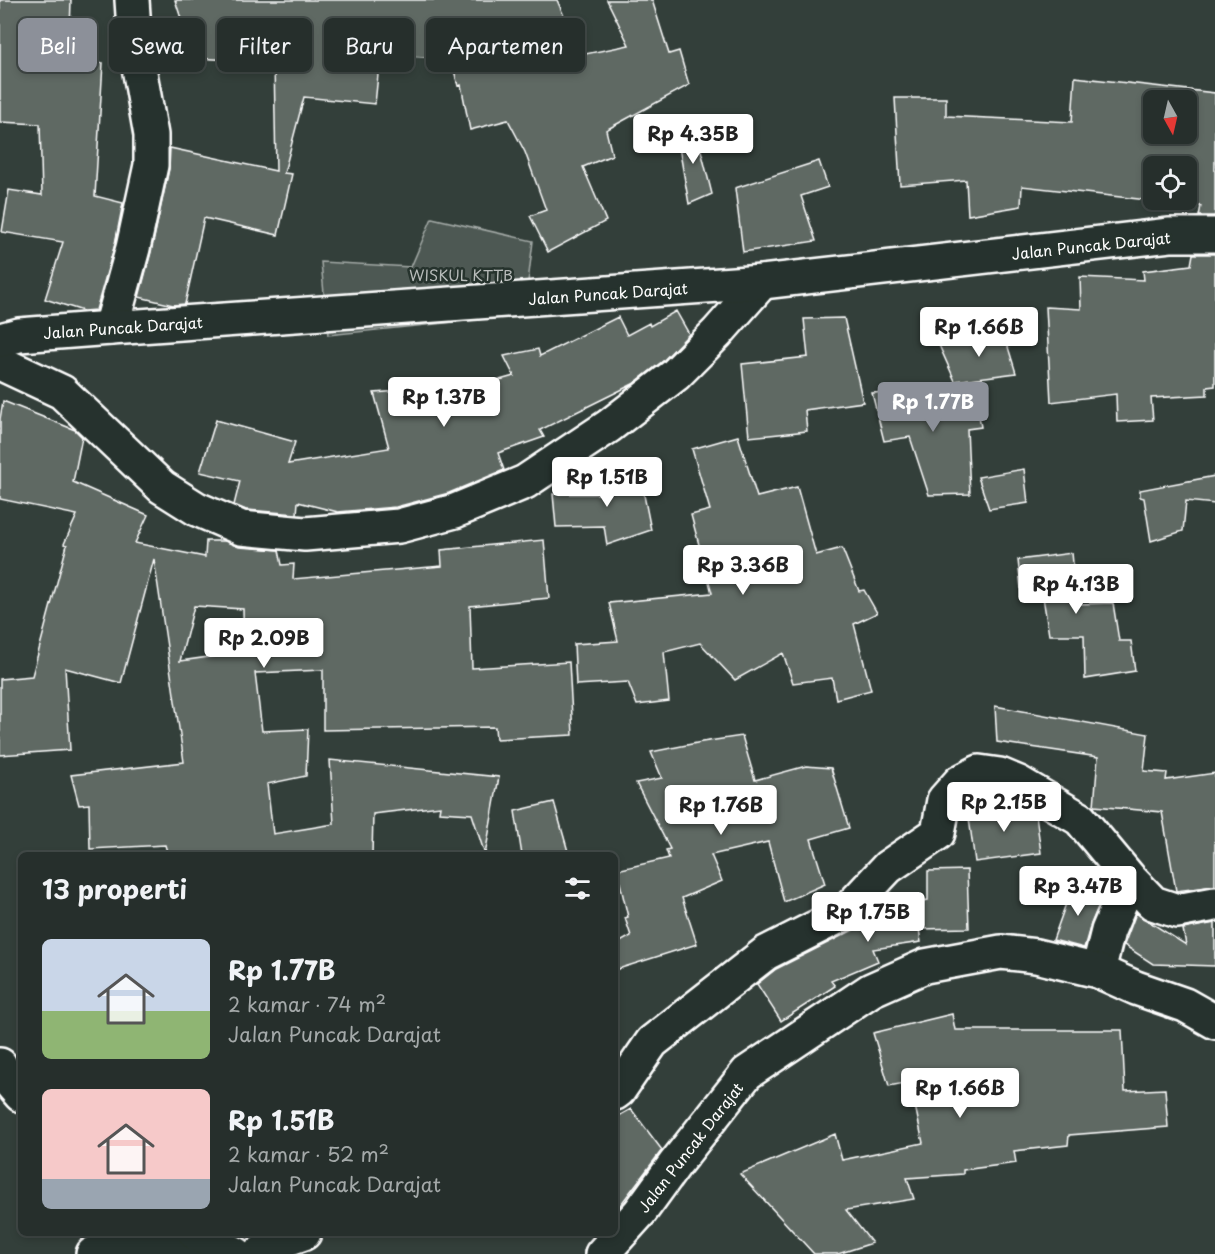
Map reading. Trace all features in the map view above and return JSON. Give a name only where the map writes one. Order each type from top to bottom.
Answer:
[{"type":"street","points":[[111,328],[133,248],[151,165],[151,135],[135,45],[132,0]]},
{"type":"street","name":"Jalan Puncak Darajat","points":[[0,340],[19,335],[762,282],[1170,235],[1215,235]]},
{"type":"street","points":[[0,363],[62,392],[162,487],[197,509],[241,528],[305,534],[399,526],[455,511],[525,482],[600,432],[675,375],[717,333],[762,282]]},
{"type":"street","points":[[618,1091],[652,1042],[766,953],[846,913],[888,867],[938,833],[944,800],[960,782],[979,772],[1000,775],[1019,783],[1080,819],[1153,903],[1177,911],[1215,904]]},
{"type":"street","points":[[1098,971],[1108,932],[1130,879]]},
{"type":"street","name":"Jalan Puncak Darajat","points":[[602,1254],[640,1212],[747,1073],[871,990],[925,966],[1001,952],[1036,956],[1098,971],[1136,988],[1185,1005],[1215,1022]]},
{"type":"street","points":[[0,1065],[18,1092]]},
{"type":"street","points":[[201,1236],[233,1253],[296,1236]]},
{"type":"street","points":[[93,1254],[117,1245],[157,1243],[197,1254]]},
{"type":"green space","name":"WISKUL KTTB","points":[[432,218],[533,241],[524,315],[328,335],[321,262],[411,267]]},
{"type":"building","points":[[0,0],[71,0],[70,18],[18,18],[18,72],[97,72],[97,63],[103,63],[95,196],[123,203],[115,244],[96,310],[83,311],[45,299],[63,242],[2,232],[9,190],[42,195],[40,124],[0,122]]},
{"type":"building","points":[[175,0],[557,0],[565,18],[426,18],[426,57],[414,56],[414,18],[324,18],[324,72],[378,72],[375,104],[304,97],[284,173],[292,174],[278,235],[204,218],[185,304],[173,305],[139,297],[169,169],[170,148],[276,171],[274,72],[312,72],[312,18],[217,18],[217,59],[205,59],[205,18],[181,18]]},
{"type":"building","points":[[607,0],[652,0],[669,54],[679,51],[689,85],[606,130],[612,155],[583,167],[606,221],[548,252],[530,216],[546,210],[525,152],[508,120],[470,130],[461,85],[458,86],[454,72],[585,72],[585,54],[629,45]]},
{"type":"building","points":[[1075,77],[1189,90],[1143,90],[1143,144],[1197,144],[1197,91],[1215,93],[1215,216],[1199,216],[1201,206],[1197,206],[1197,156],[1143,156],[1143,200],[1022,186],[1021,206],[968,215],[966,180],[900,185],[895,98],[946,98],[946,116],[1072,122]]},
{"type":"building","points":[[695,126],[712,194],[689,204],[676,130]]},
{"type":"building","points":[[819,161],[828,187],[801,196],[816,241],[743,252],[735,188]]},
{"type":"building","points":[[1193,254],[1215,254],[1215,386],[1207,387],[1207,395],[1151,398],[1153,420],[1117,422],[1116,394],[1051,402],[1046,307],[1081,309],[1080,277],[1144,280],[1143,271],[1191,265]]},
{"type":"building","points":[[676,311],[689,334],[663,361],[633,384],[540,430],[544,437],[498,453],[504,470],[449,493],[396,507],[338,512],[298,502],[297,514],[246,510],[234,505],[240,481],[200,472],[216,420],[295,442],[288,464],[389,448],[374,393],[412,390],[414,404],[514,376],[504,356],[538,349],[540,356],[618,317],[627,335],[649,323],[650,326]]},
{"type":"building","points":[[844,318],[863,402],[805,410],[807,431],[749,437],[742,364],[808,357],[804,319]]},
{"type":"building","points":[[1004,334],[1016,373],[955,381],[939,345]]},
{"type":"building","points":[[974,388],[981,427],[967,429],[970,494],[929,495],[910,437],[884,441],[872,393]]},
{"type":"building","points":[[3,401],[75,430],[82,437],[73,482],[148,515],[135,543],[205,557],[206,541],[225,541],[239,547],[279,550],[282,565],[294,564],[293,579],[442,566],[441,550],[544,540],[549,598],[470,606],[472,668],[569,662],[573,735],[496,739],[495,727],[323,730],[323,670],[255,673],[262,731],[308,729],[306,776],[267,784],[273,834],[334,824],[330,760],[499,777],[486,852],[472,814],[439,812],[440,806],[373,814],[372,852],[167,852],[165,845],[90,849],[89,804],[79,805],[71,775],[184,762],[154,559],[121,683],[65,668],[70,750],[0,755],[0,679],[32,676],[67,545],[64,544],[77,515],[0,499],[0,419]],"holes":[[[194,606],[243,609],[244,652],[180,661]]]},
{"type":"building","points":[[738,436],[757,497],[797,487],[816,555],[842,548],[859,591],[864,590],[877,613],[854,624],[871,690],[836,699],[832,678],[793,683],[783,653],[735,680],[700,643],[664,652],[669,701],[637,705],[628,682],[576,685],[574,644],[618,641],[609,603],[712,593],[691,515],[710,510],[692,449]]},
{"type":"building","points":[[1024,469],[1028,503],[989,509],[978,477]]},
{"type":"building","points":[[640,475],[651,530],[607,545],[604,526],[556,527],[553,494],[598,494],[595,476]]},
{"type":"building","points":[[1215,476],[1215,504],[1186,501],[1183,531],[1151,541],[1144,498],[1140,497],[1140,490]]},
{"type":"building","points":[[1072,553],[1077,604],[1113,603],[1119,641],[1131,641],[1135,671],[1085,679],[1084,635],[1049,635],[1043,597],[1022,599],[1018,560]]},
{"type":"building","points":[[995,706],[1148,734],[1144,771],[1167,773],[1166,780],[1215,773],[1215,886],[1176,891],[1162,812],[1094,806],[1098,757],[997,742]]},
{"type":"building","points":[[742,736],[755,780],[806,766],[831,768],[849,828],[811,839],[825,884],[784,902],[768,842],[711,855],[722,881],[682,898],[697,944],[618,969],[618,943],[631,936],[625,918],[628,917],[618,870],[669,858],[666,850],[670,849],[636,783],[662,778],[651,752]]},
{"type":"building","points":[[554,802],[568,852],[522,852],[515,811]]},
{"type":"building","points":[[1018,804],[1036,815],[1041,853],[975,862],[968,811]]},
{"type":"building","points":[[967,870],[969,928],[919,929],[921,942],[873,949],[878,961],[831,981],[835,986],[781,1021],[757,984],[776,969],[887,910],[887,906],[928,900],[928,871]]},
{"type":"building","points":[[1073,884],[1103,895],[1084,948],[1053,940]]},
{"type":"building","points":[[1136,913],[1186,945],[1183,929],[1215,923],[1215,966],[1153,964],[1124,945]]},
{"type":"building","points":[[952,1014],[955,1030],[1122,1030],[1125,1091],[1165,1089],[1168,1127],[1069,1135],[1068,1145],[1014,1151],[1016,1163],[963,1170],[963,1174],[907,1178],[914,1199],[846,1210],[872,1243],[838,1254],[814,1254],[740,1174],[835,1134],[842,1160],[923,1143],[910,1082],[889,1086],[873,1033]]},
{"type":"building","points":[[631,1109],[662,1150],[618,1208],[618,1116]]}]
